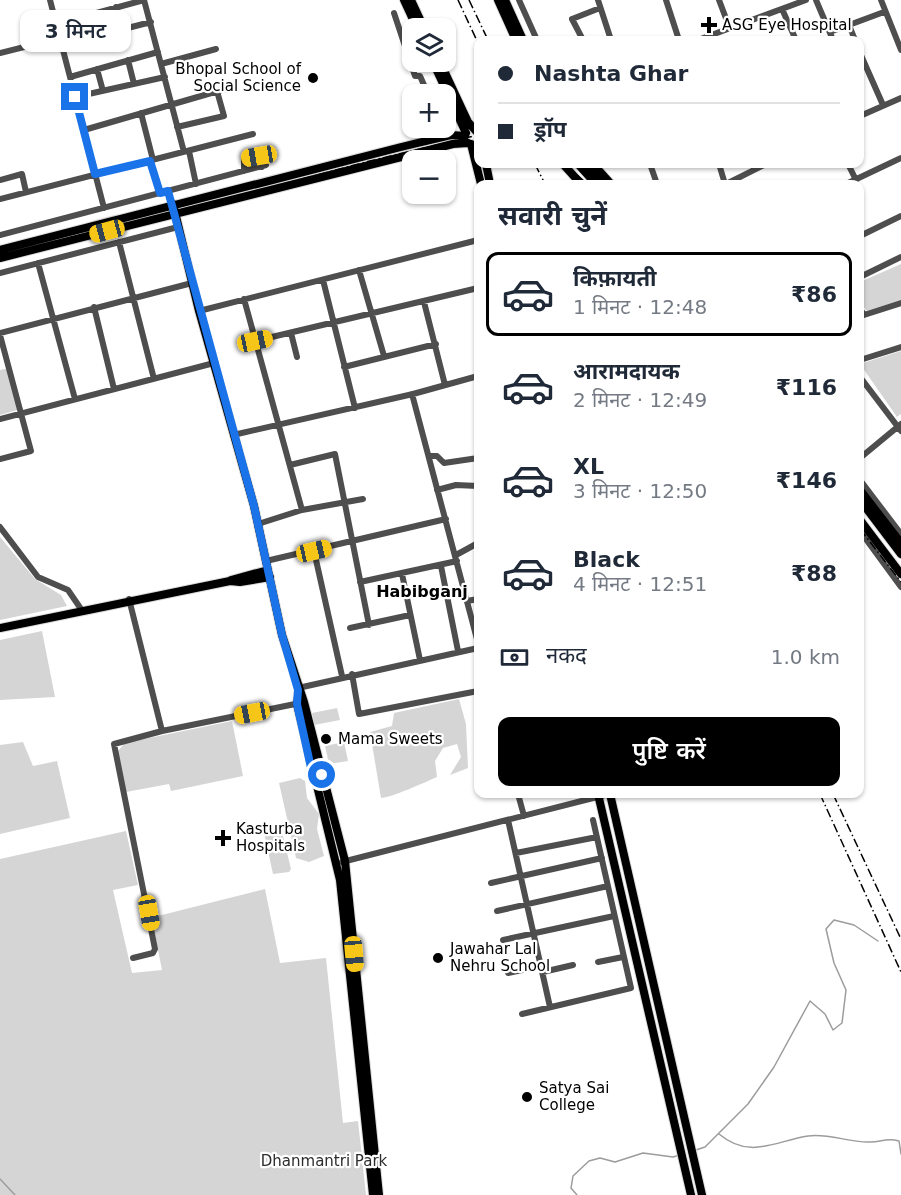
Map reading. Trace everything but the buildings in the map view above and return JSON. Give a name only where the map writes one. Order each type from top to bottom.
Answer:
[{"type":"main road","points":[[404,0],[412,18]]},
{"type":"main road","points":[[411,0],[419,18]]},
{"type":"main road","points":[[498,0],[514,36]]},
{"type":"main road","points":[[506,0],[521,36]]},
{"type":"main road","points":[[438,72],[471,140]]},
{"type":"main road","points":[[445,72],[468,122],[474,129]]},
{"type":"main road","points":[[456,136],[471,140]]},
{"type":"main road","points":[[0,250],[439,138]]},
{"type":"main road","points":[[0,258],[471,140]]},
{"type":"main road","points":[[567,168],[577,180]]},
{"type":"main road","points":[[582,168],[592,180]]},
{"type":"main road","points":[[590,168],[600,180]]},
{"type":"main road","points":[[597,168],[607,180]]},
{"type":"main road","points":[[173,204],[199,310],[258,524],[282,635],[298,689],[317,776],[341,863],[375,1183],[379,1195]]},
{"type":"main road","points":[[864,495],[901,543]]},
{"type":"main road","points":[[864,505],[901,554]]},
{"type":"main road","points":[[864,519],[901,568]]},
{"type":"main road","points":[[864,525],[901,574]]},
{"type":"main road","points":[[0,628],[129,599],[230,581],[268,569]]},
{"type":"main road","points":[[600,798],[690,1195]]},
{"type":"main road","points":[[611,798],[702,1195]]},
{"type":"main road","points":[[373,1195],[375,1183]]},
{"type":"street","points":[[50,0],[104,208]]},
{"type":"street","points":[[56,24],[144,0],[177,127],[196,184]]},
{"type":"street","points":[[519,0],[535,36]]},
{"type":"street","points":[[598,0],[610,36]]},
{"type":"street","points":[[666,0],[678,36]]},
{"type":"street","points":[[719,0],[730,29]]},
{"type":"street","points":[[710,36],[806,0]]},
{"type":"street","points":[[816,0],[832,36]]},
{"type":"street","points":[[881,0],[901,50]]},
{"type":"street","points":[[116,8],[122,30]]},
{"type":"street","points":[[581,36],[572,19],[600,8]]},
{"type":"street","points":[[782,9],[794,36]]},
{"type":"street","points":[[830,32],[884,12]]},
{"type":"street","points":[[394,13],[415,76],[420,76],[424,84]]},
{"type":"street","points":[[84,17],[89,38]]},
{"type":"street","points":[[0,53],[89,38],[151,22]]},
{"type":"street","points":[[849,25],[853,36]]},
{"type":"street","points":[[161,64],[216,49]]},
{"type":"street","points":[[70,76],[158,52]]},
{"type":"street","points":[[128,60],[134,84]]},
{"type":"street","points":[[97,69],[103,91]]},
{"type":"street","points":[[864,72],[883,105]]},
{"type":"street","points":[[75,97],[165,77]]},
{"type":"street","points":[[84,130],[232,87]]},
{"type":"street","points":[[177,127],[224,116],[217,91]]},
{"type":"street","points":[[864,114],[901,98]]},
{"type":"street","points":[[141,113],[160,193]]},
{"type":"street","points":[[0,199],[253,134]]},
{"type":"street","points":[[0,235],[264,166],[259,156],[244,159],[244,171]]},
{"type":"street","points":[[850,168],[856,180],[901,158]]},
{"type":"street","points":[[733,180],[758,168]]},
{"type":"street","points":[[0,180],[22,174],[26,192]]},
{"type":"street","points":[[168,191],[173,204]]},
{"type":"street","points":[[864,234],[900,220]]},
{"type":"street","points":[[0,273],[178,227]]},
{"type":"street","points":[[199,310],[474,241]]},
{"type":"street","points":[[119,242],[154,379]]},
{"type":"street","points":[[864,275],[901,257]]},
{"type":"street","points":[[38,263],[75,399]]},
{"type":"street","points":[[359,270],[384,356]]},
{"type":"street","points":[[323,280],[344,367],[351,409]]},
{"type":"street","points":[[0,459],[31,451],[0,334],[53,318],[192,283]]},
{"type":"street","points":[[255,341],[474,289]]},
{"type":"street","points":[[244,299],[277,426],[302,510]]},
{"type":"street","points":[[424,302],[445,385]]},
{"type":"street","points":[[864,315],[901,303]]},
{"type":"street","points":[[94,308],[114,389]]},
{"type":"street","points":[[291,333],[297,357]]},
{"type":"street","points":[[344,367],[436,344]]},
{"type":"street","points":[[864,359],[901,347]]},
{"type":"street","points":[[0,419],[214,363]]},
{"type":"street","points":[[0,366],[8,364]]},
{"type":"street","points":[[234,435],[351,409],[474,377]]},
{"type":"street","points":[[864,382],[900,427],[864,455]]},
{"type":"street","points":[[412,394],[474,628]]},
{"type":"street","points":[[290,465],[335,454],[369,625]]},
{"type":"street","points":[[429,456],[437,456],[444,463],[474,459]]},
{"type":"street","points":[[437,490],[456,485],[474,486]]},
{"type":"street","points":[[864,485],[901,534]]},
{"type":"street","points":[[258,524],[302,510],[363,499]]},
{"type":"street","points":[[268,569],[314,551],[446,519]]},
{"type":"street","points":[[0,526],[38,577],[68,590],[81,609]]},
{"type":"street","points":[[864,536],[901,587]]},
{"type":"street","points":[[360,582],[441,566],[474,546]]},
{"type":"street","points":[[314,551],[342,676]]},
{"type":"street","points":[[441,566],[458,651]]},
{"type":"street","points":[[402,574],[420,660]]},
{"type":"street","points":[[129,599],[162,731]]},
{"type":"street","points":[[467,601],[474,600]]},
{"type":"street","points":[[350,628],[410,615]]},
{"type":"street","points":[[298,689],[342,676],[474,649]]},
{"type":"street","points":[[352,674],[359,714],[474,693]]},
{"type":"street","points":[[133,958],[153,953],[155,949],[113,747],[117,741],[300,703]]},
{"type":"street","points":[[519,798],[524,816]]},
{"type":"street","points":[[341,863],[588,798]]},
{"type":"street","points":[[508,820],[550,1007]]},
{"type":"street","points":[[522,1014],[631,988],[593,820]]},
{"type":"street","points":[[516,853],[597,837]]},
{"type":"street","points":[[491,883],[602,858]]},
{"type":"street","points":[[501,872],[503,880]]},
{"type":"street","points":[[497,911],[608,886]]},
{"type":"street","points":[[503,940],[614,916]]},
{"type":"street","points":[[598,962],[623,957]]},
{"type":"street","points":[[508,973],[573,965]]},
{"type":"green space","points":[[901,264],[901,300],[867,311],[864,307],[864,280]]},
{"type":"green space","points":[[901,351],[901,414],[897,417],[864,370],[864,363]]},
{"type":"green space","points":[[10,368],[21,409],[0,415],[0,370]]},
{"type":"green space","points":[[0,537],[35,579],[61,595],[67,606],[0,620]]},
{"type":"green space","points":[[42,631],[55,697],[0,700],[0,640]]},
{"type":"green space","points":[[459,699],[466,724],[468,768],[450,775],[461,757],[457,744],[443,748],[435,761],[437,777],[400,793],[381,798],[370,732],[392,726],[394,713]]},
{"type":"green space","points":[[337,708],[340,720],[314,725],[312,713]]},
{"type":"green space","points":[[232,721],[243,776],[171,791],[169,784],[126,792],[117,752],[125,743]]},
{"type":"green space","points":[[23,742],[33,766],[57,761],[70,818],[0,834],[0,745]]},
{"type":"green space","points":[[344,742],[348,761],[329,764],[325,746]]},
{"type":"green space","points":[[300,778],[305,781],[307,798],[319,814],[317,829],[324,856],[309,862],[296,858],[279,783]]},
{"type":"green space","points":[[279,830],[282,832],[291,869],[289,872],[273,874],[264,833]]},
{"type":"green space","name":"Dhanmantri Park","points":[[126,831],[138,885],[113,890],[132,973],[162,970],[152,920],[154,917],[265,889],[280,963],[326,958],[343,1123],[358,1121],[366,1195],[0,1195],[0,859]]},
{"type":"waterway","points":[[696,1150],[705,1147],[748,1104],[774,1067],[810,1001],[825,1014],[833,1030],[842,1023],[846,990],[834,963],[826,929],[834,920],[854,925],[878,941]]},
{"type":"waterway","points":[[719,1134],[730,1142],[752,1147],[763,1147],[815,1135],[860,1142],[894,1140],[899,1141],[901,1154]]},
{"type":"waterway","points":[[577,1195],[571,1188],[573,1176],[589,1161],[600,1158],[615,1162],[643,1153],[673,1157],[680,1155]]},
{"type":"waterway","points":[[0,1179],[15,1195]]},
{"type":"railway","points":[[458,0],[475,36]]},
{"type":"railway","points":[[469,0],[486,36]]},
{"type":"railway","points":[[0,259],[370,161],[474,136]]},
{"type":"railway","points":[[537,168],[543,180]]},
{"type":"railway","points":[[569,168],[583,180]]},
{"type":"railway","points":[[864,534],[901,582]]},
{"type":"railway","points":[[822,798],[901,972]]},
{"type":"railway","points":[[835,798],[901,939]]},
{"type":"place","name":"ASG Eye Hospital","points":[[709,25]]},
{"type":"place","name":"Bhopal School of Social Science","points":[[313,78]]},
{"type":"place","name":"Mama Sweets","points":[[326,739]]},
{"type":"place","name":"Kasturba Hospitals","points":[[223,838]]},
{"type":"place","name":"Jawahar Lal Nehru School","points":[[438,958]]},
{"type":"place","name":"Satya Sai College","points":[[527,1097]]},
{"type":"district","name":"Habibganj","points":[[422,591]]},
{"type":"route","points":[[75,97],[95,174],[150,161],[160,193],[168,191],[173,204],[200,314],[254,506],[282,635],[298,690],[297,704],[313,777],[322,775]]}]
